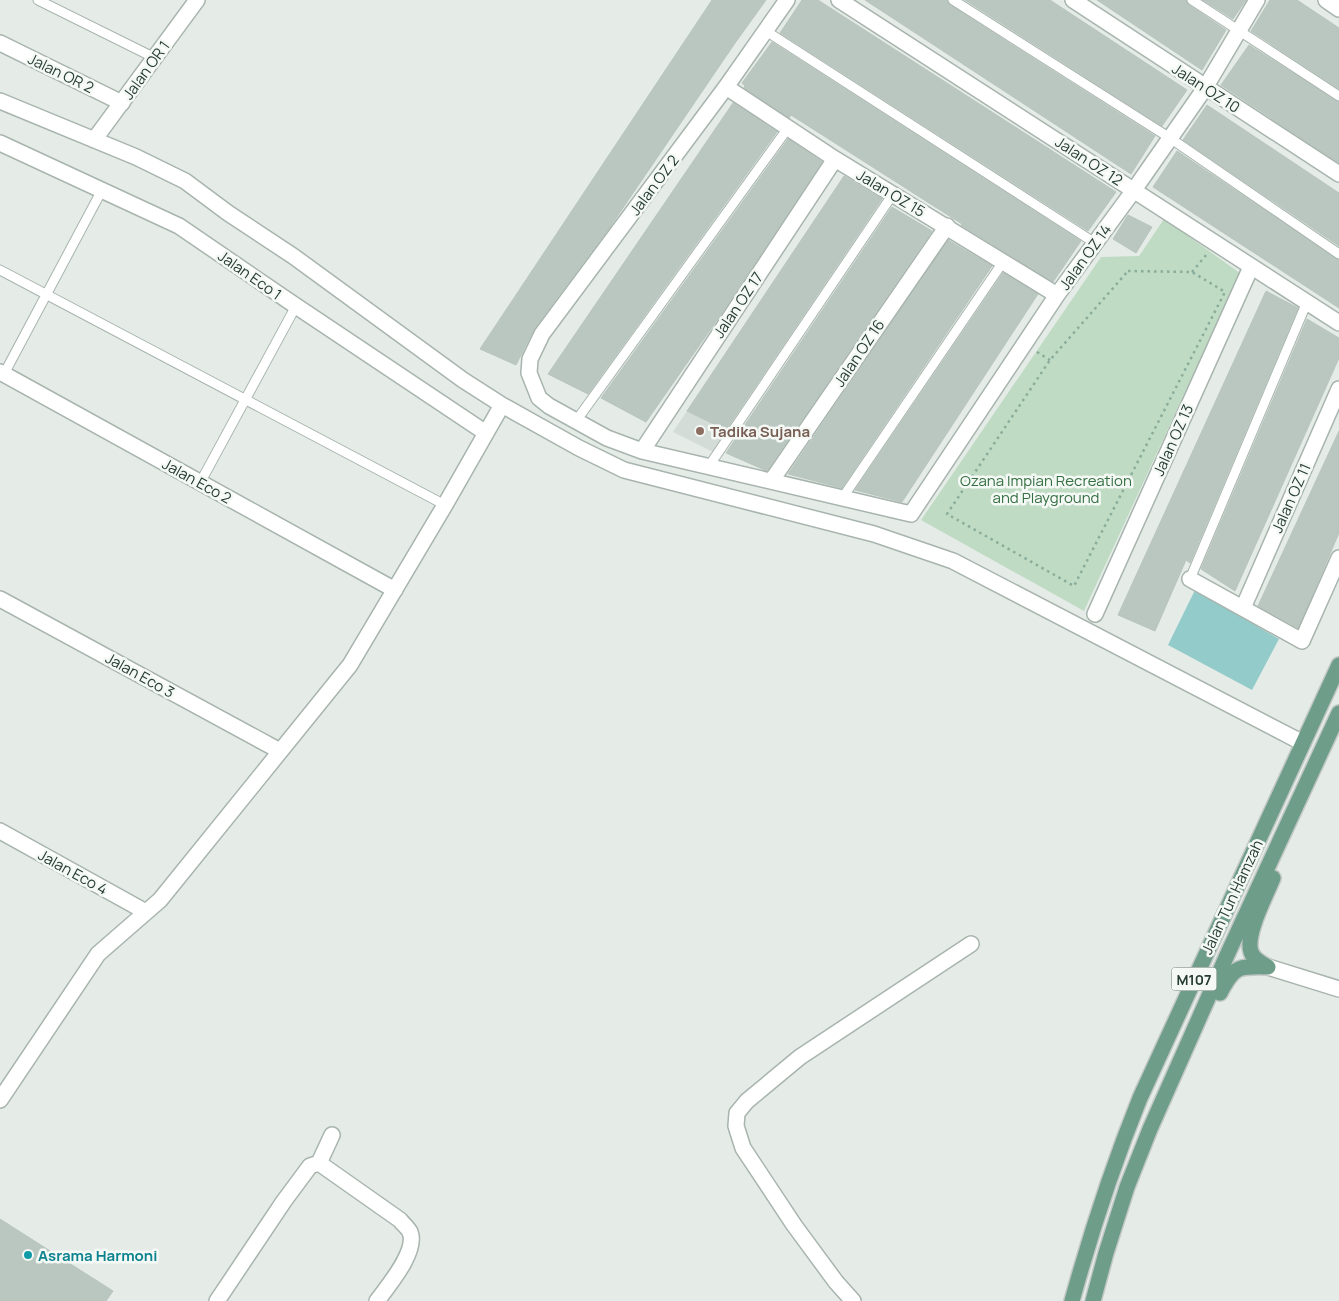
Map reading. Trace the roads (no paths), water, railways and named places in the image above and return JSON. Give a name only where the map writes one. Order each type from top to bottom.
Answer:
[{"type":"main road","name":"Jalan Tun Hamzah","points":[[1072,1301],[1102,1197],[1140,1098],[1339,666]]},
{"type":"main road","name":"Jalan Tun Hamzah","points":[[1093,1301],[1106,1252],[1127,1187],[1165,1095],[1339,713]]},
{"type":"main road","points":[[1268,967],[1258,962],[1252,954],[1250,938],[1284,852],[1312,771]]},
{"type":"main road","points":[[1165,1095],[1229,976],[1236,969],[1249,966],[1268,967]]},
{"type":"main road","points":[[1103,1301],[1127,1187]]},
{"type":"street","name":"Jalan OR 1","points":[[94,140],[197,0]]},
{"type":"street","name":"Jalan OZ 2","points":[[576,420],[549,406],[539,398],[529,373],[530,359],[542,334],[726,87],[788,0]]},
{"type":"street","name":"Jalan OZ 12","points":[[839,0],[1339,323]]},
{"type":"street","name":"Jalan OZ 10","points":[[1073,0],[1339,174]]},
{"type":"street","name":"Jalan OZ 14","points":[[843,498],[911,514],[1056,296],[1206,88],[1258,0]]},
{"type":"street","points":[[1326,0],[1339,9]]},
{"type":"street","name":"Jalan OR 2","points":[[0,43],[122,103]]},
{"type":"street","name":"Jalan OZ 15","points":[[726,87],[835,159],[946,226],[1056,296]]},
{"type":"street","points":[[0,102],[136,157],[185,182],[292,256],[463,380],[502,405],[579,448],[624,470],[874,534],[954,561],[1303,743]]},
{"type":"street","name":"Jalan Eco 1","points":[[0,143],[179,226],[486,433]]},
{"type":"street","name":"Jalan OZ 17","points":[[642,451],[835,159]]},
{"type":"street","name":"Jalan OZ 16","points":[[772,480],[946,226]]},
{"type":"street","name":"Jalan OZ 13","points":[[1095,614],[1251,267]]},
{"type":"street","name":"Jalan Eco 2","points":[[2,373],[395,590]]},
{"type":"street","name":"Jalan OZ 11","points":[[1243,608],[1339,389]]},
{"type":"street","points":[[0,1100],[98,954],[160,900],[350,664],[502,405]]},
{"type":"street","points":[[576,420],[607,438],[642,451],[843,498]]},
{"type":"street","points":[[1190,579],[1302,641],[1339,558]]},
{"type":"street","name":"Jalan Eco 3","points":[[0,599],[280,751]]},
{"type":"street","name":"Jalan Eco 4","points":[[0,831],[146,912]]},
{"type":"street","points":[[853,1301],[836,1282],[794,1225],[743,1148],[736,1126],[738,1113],[747,1101],[800,1057],[971,944]]},
{"type":"street","points":[[1268,967],[1339,989]]},
{"type":"street","points":[[217,1301],[284,1201],[310,1166],[319,1163],[332,1135]]},
{"type":"street","points":[[319,1163],[400,1220],[410,1233],[411,1246],[406,1260],[378,1301]]},
{"type":"lane","points":[[38,0],[155,58]]},
{"type":"lane","points":[[953,0],[1170,138],[1339,254]]},
{"type":"lane","points":[[1192,0],[1339,96]]},
{"type":"lane","points":[[766,31],[1095,243]]},
{"type":"lane","points":[[576,420],[788,128]]},
{"type":"lane","points":[[2,373],[102,190]]},
{"type":"lane","points":[[709,466],[893,194]]},
{"type":"lane","points":[[843,498],[1003,262]]},
{"type":"lane","points":[[0,270],[445,505]]},
{"type":"lane","points":[[1190,579],[1307,302]]},
{"type":"lane","points":[[200,483],[296,306]]},
{"type":"water","points":[[1195,590],[1279,639],[1252,690],[1168,645]]},
{"type":"place","name":"Tadika Sujana","points":[[700,431]]},
{"type":"place","name":"Asrama Harmoni","points":[[28,1255]]},
{"type":"park label","name":"Ozana Impian Recreation and Playground","points":[[1046,488]]}]
